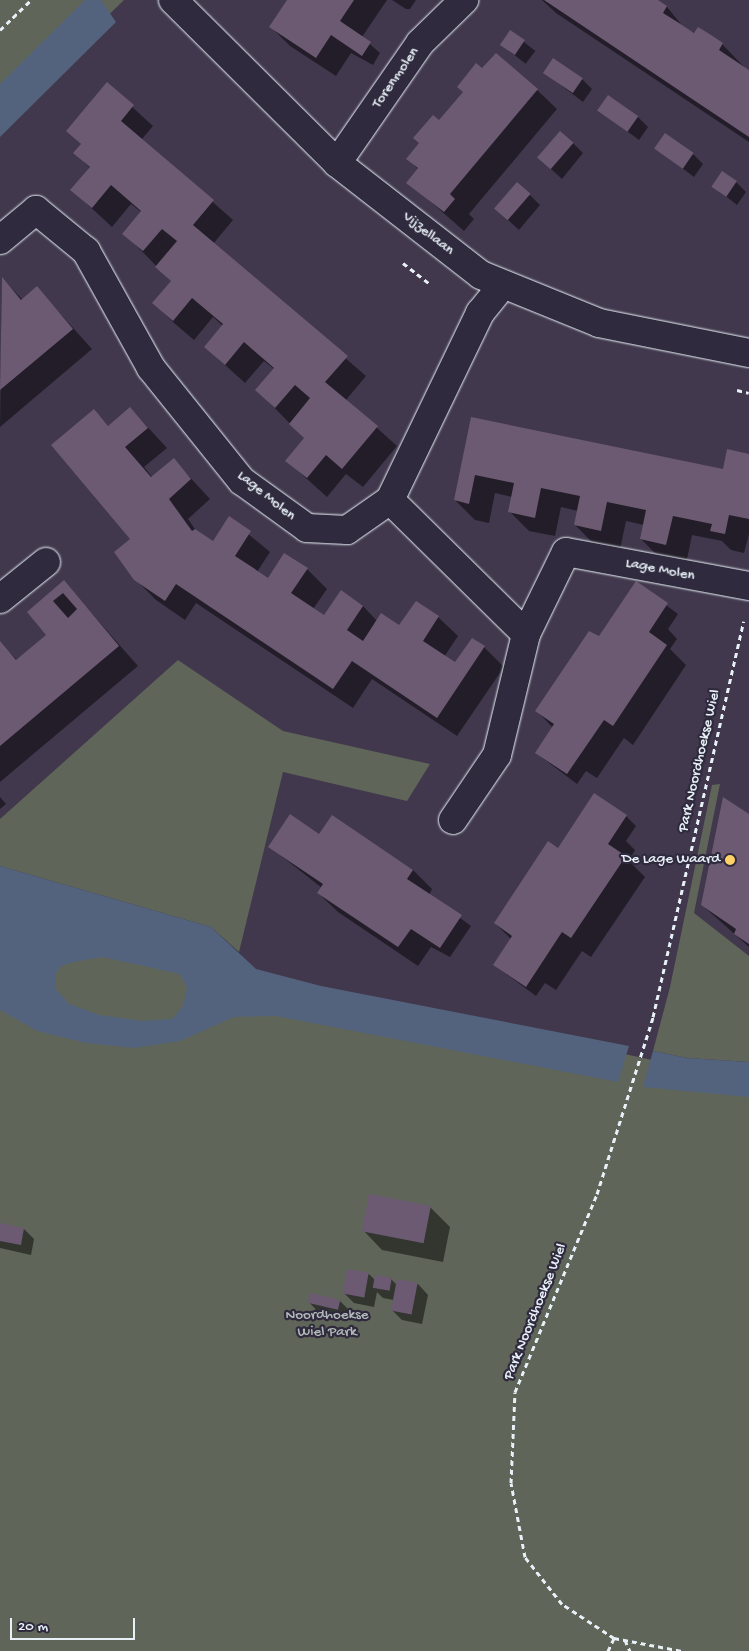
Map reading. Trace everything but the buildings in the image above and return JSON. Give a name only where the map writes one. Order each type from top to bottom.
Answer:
[{"type":"street","name":"Vijzellaan","points":[[173,0],[337,163],[481,274],[502,286],[599,323],[749,353]]},
{"type":"street","name":"Torenmolen","points":[[337,163],[420,43],[464,0]]},
{"type":"street","name":"Lage Molen","points":[[0,240],[36,210],[86,251],[151,368],[242,481],[307,528],[347,530],[390,500],[480,313],[502,286]]},
{"type":"street","points":[[390,500],[526,634]]},
{"type":"street","name":"Lage Molen","points":[[453,820],[497,755],[526,634],[566,552],[749,586]]},
{"type":"street","points":[[0,599],[46,562]]},
{"type":"path","points":[[0,30],[31,0]]},
{"type":"path","name":"Park Noordhoekse Wiel","points":[[614,1638],[562,1604],[525,1557],[510,1483],[516,1392],[597,1194],[652,1017],[745,616]]},
{"type":"path","points":[[608,1651],[614,1638],[682,1651]]},
{"type":"path","points":[[624,1640],[630,1651]]},
{"type":"green space","points":[[0,0],[124,0],[0,121]]},
{"type":"green space","points":[[178,660],[283,731],[430,764],[407,801],[283,772],[239,952],[211,927],[0,866],[0,819]]},
{"type":"green space","points":[[720,784],[694,913],[749,956],[749,1062],[687,1058],[653,1051],[670,987],[712,785]]},
{"type":"green space","name":"Noordhoekse Wiel Park","points":[[0,919],[749,1081],[749,1651],[0,1651]]},
{"type":"water","points":[[85,0],[101,0],[116,22],[0,137],[0,84]]},
{"type":"water","points":[[0,866],[211,927],[256,969],[321,986],[629,1046],[618,1082],[276,1016],[234,1017],[180,1041],[134,1048],[86,1043],[37,1031],[0,1010]],"holes":[[[102,957],[180,974],[187,988],[183,1006],[172,1019],[142,1021],[99,1015],[69,1004],[56,989],[55,974],[61,966]]]},
{"type":"water","points":[[653,1051],[687,1058],[749,1062],[749,1097],[643,1087]]},
{"type":"place","name":"De Lage Waard","points":[[730,860]]}]
